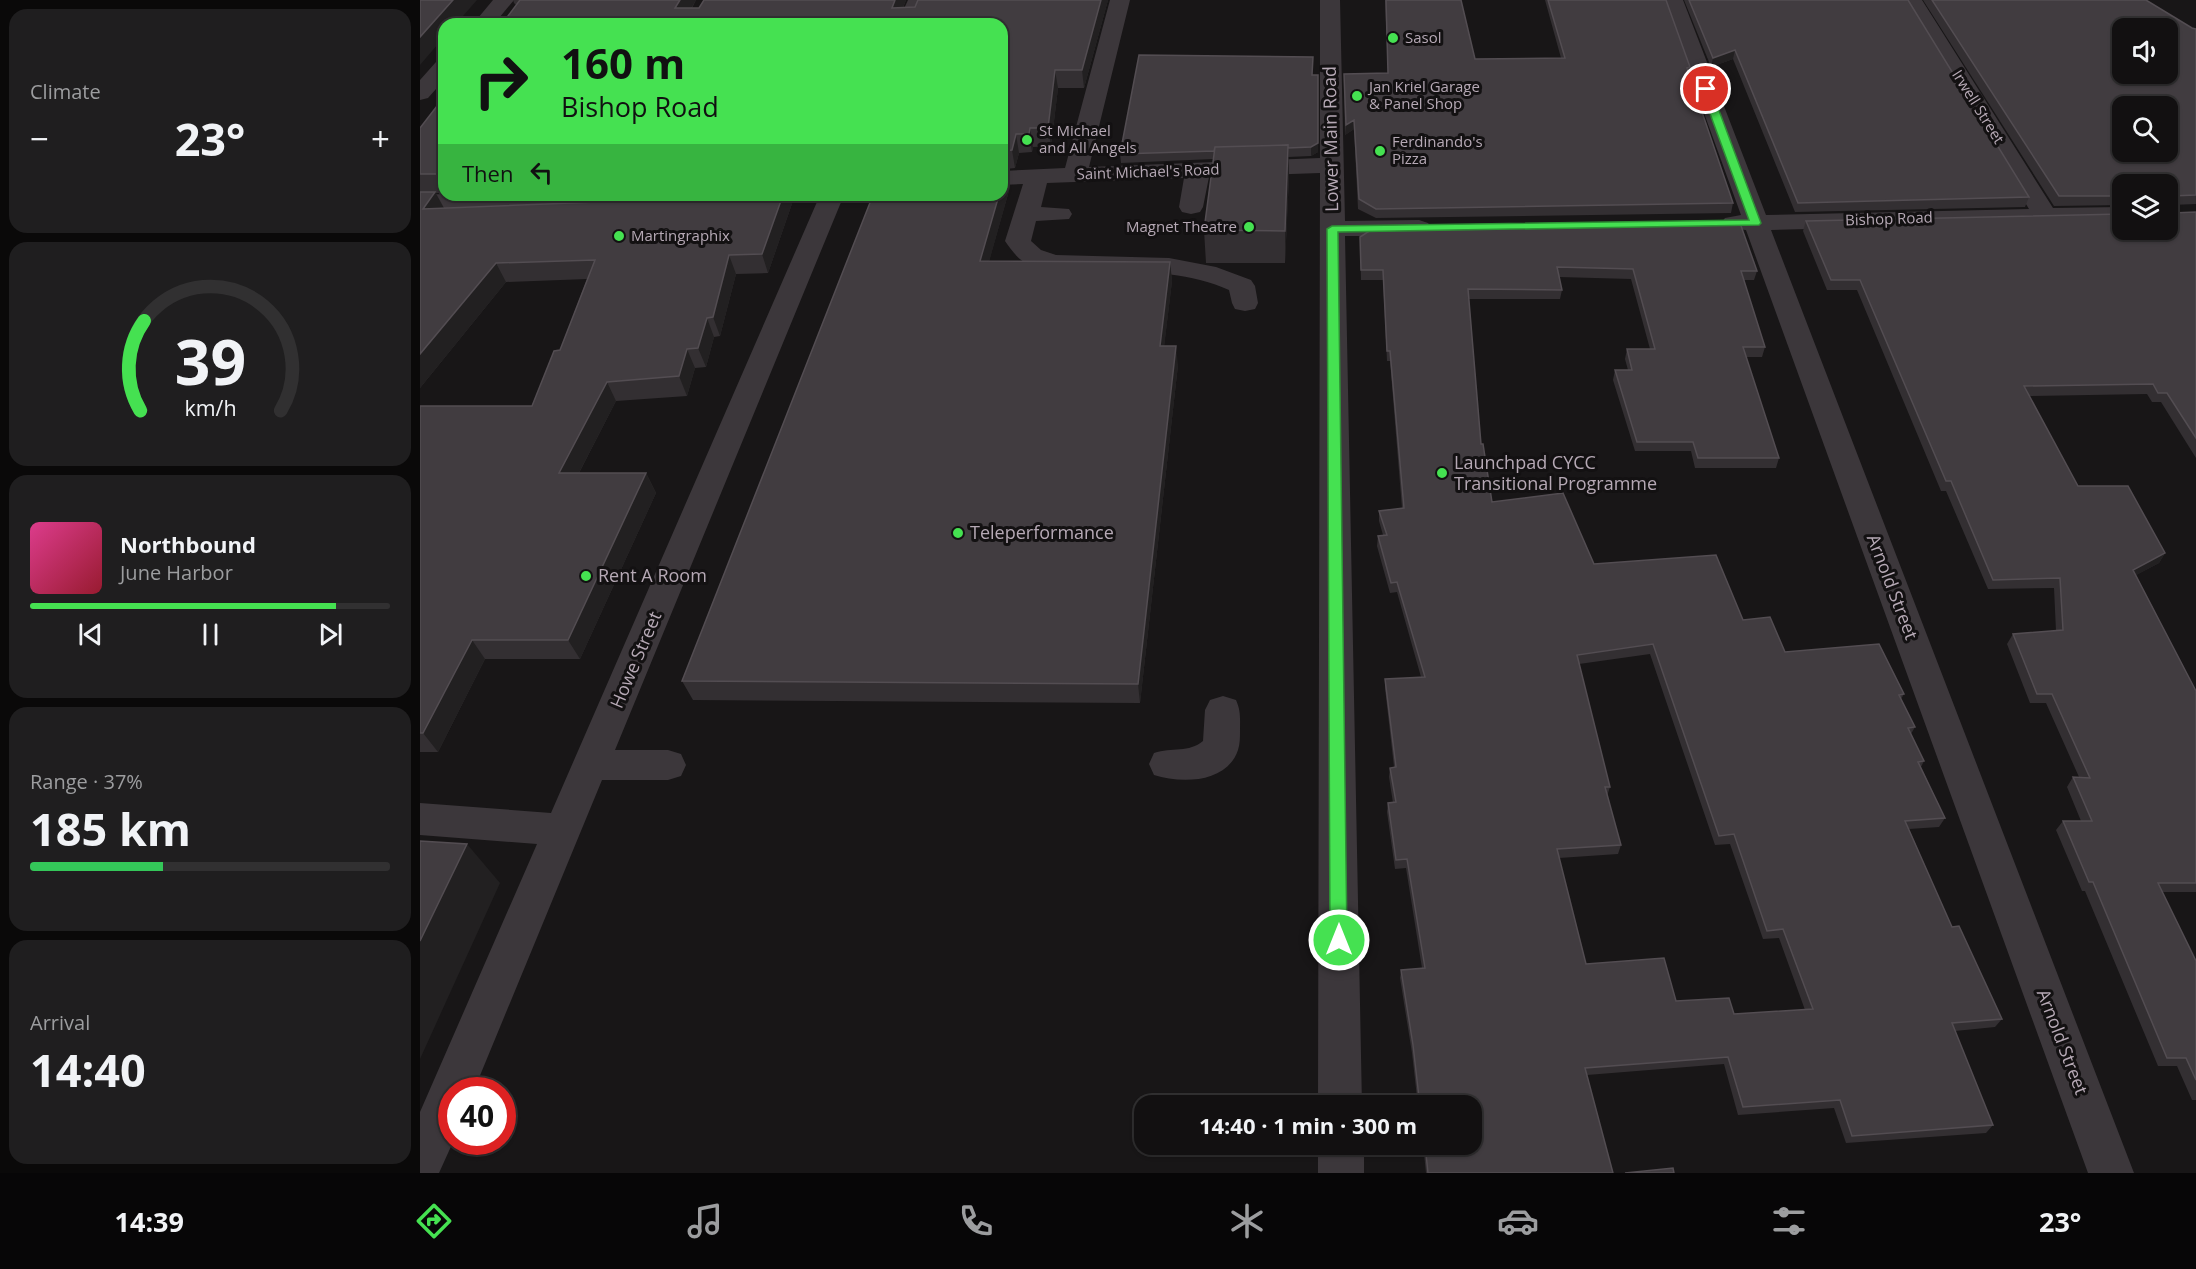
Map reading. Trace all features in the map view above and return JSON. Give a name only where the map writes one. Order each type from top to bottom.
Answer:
[{"type":"street","points":[[488,18],[504,0]]},
{"type":"street","points":[[910,18],[918,0]]},
{"type":"street","points":[[1075,175],[1120,0]]},
{"type":"street","name":"Lower Main Road","points":[[1330,0],[1340,1095]]},
{"type":"street","name":"Arnold Street","points":[[1673,0],[2111,1173]]},
{"type":"street","name":"Irwell Street","points":[[1912,0],[2045,215]]},
{"type":"street","points":[[420,93],[438,74]]},
{"type":"street","name":"Saint Michael's Road","points":[[1008,178],[1331,165]]},
{"type":"street","points":[[1191,207],[1198,170]]},
{"type":"street","points":[[1037,177],[1018,241],[1033,257],[1059,264],[1162,266],[1214,273],[1242,286],[1245,303]]},
{"type":"street","points":[[420,202],[447,201]]},
{"type":"street","name":"Howe Street","points":[[458,1077],[829,201]]},
{"type":"street","points":[[1026,214],[1060,214]]},
{"type":"street","name":"Bishop Road","points":[[1709,224],[2112,214]]},
{"type":"street","points":[[1332,229],[1442,228]]},
{"type":"street","points":[[1167,764],[1202,764],[1221,748],[1223,710]]},
{"type":"street","points":[[591,765],[668,765]]},
{"type":"street","points":[[420,819],[563,830]]},
{"type":"street","name":"Howe Street","points":[[420,1164],[438,1123]]},
{"type":"street","points":[[1341,1155],[1341,1173]]},
{"type":"building","points":[[420,0],[453,0],[420,37]]},
{"type":"building","points":[[520,0],[680,0],[675,8],[699,8],[704,0],[895,0],[892,8],[915,7],[918,0],[1101,0],[1082,70],[1055,70],[1048,128],[1030,128],[1029,134],[1016,134],[1012,150],[1008,150],[1008,18],[506,18]]},
{"type":"building","points":[[1386,0],[1461,0],[1475,59],[1565,58],[1548,0],[1666,0],[1733,203],[1376,209],[1359,199],[1354,120],[1346,125],[1344,74],[1388,73]]},
{"type":"building","points":[[1689,0],[1908,0],[2029,197],[1798,203],[1735,50],[1713,58]]},
{"type":"building","points":[[1932,0],[2146,0],[2176,18],[2112,18],[2112,84],[2178,84],[2178,19],[2196,29],[2196,195],[2178,196],[2178,174],[2112,174],[2112,196],[2059,196]]},
{"type":"building","points":[[1139,55],[1313,57],[1312,75],[1318,75],[1318,143],[1311,147],[1288,148],[1288,145],[1215,147],[1214,151],[1120,154]]},
{"type":"building","points":[[438,105],[438,174],[420,174],[420,128]]},
{"type":"building","points":[[1288,145],[1285,231],[1204,230],[1215,147]]},
{"type":"building","points":[[420,192],[435,192],[423,209],[623,201],[781,201],[762,254],[729,255],[713,317],[707,318],[698,348],[687,349],[679,376],[607,382],[559,473],[646,473],[568,640],[472,640],[423,733],[420,733],[420,406],[532,406],[554,351],[560,350],[595,260],[496,263],[420,354]]},
{"type":"building","name":"Teleperformance","points":[[871,201],[997,201],[980,261],[1170,262],[1160,346],[1176,346],[1138,684],[682,681]]},
{"type":"building","points":[[2196,212],[2196,438],[2167,393],[2158,393],[2153,384],[2024,386],[2078,486],[2128,486],[2165,553],[2133,570],[2196,691],[2196,883],[2158,883],[2196,961],[2196,1080],[2186,1058],[2167,1058],[2093,882],[2089,882],[2063,821],[2092,821],[2073,777],[2090,778],[2052,694],[2037,694],[2013,634],[2063,630],[2060,578],[1993,580],[1951,481],[1946,481],[1860,280],[1831,280],[1806,221],[2112,214],[2112,240],[2178,240],[2178,213]]},
{"type":"building","points":[[1740,223],[1757,271],[1741,271],[1765,347],[1743,347],[1779,458],[1698,458],[1693,442],[1637,442],[1615,370],[1632,370],[1627,349],[1655,349],[1633,269],[1557,267],[1562,290],[1468,289],[1481,444],[1483,444],[1492,502],[1563,493],[1594,564],[1716,555],[1743,620],[1770,617],[1785,652],[1879,644],[1904,694],[1899,695],[1915,727],[1908,728],[1924,761],[1918,762],[1945,818],[1905,821],[1952,927],[1959,926],[2002,1019],[1952,1023],[1993,1125],[1852,1136],[1840,1100],[1743,1107],[1728,1057],[1585,1068],[1613,1173],[1428,1173],[1426,1155],[1482,1155],[1482,1095],[1419,1095],[1401,970],[1425,968],[1407,859],[1396,860],[1388,803],[1396,802],[1390,768],[1396,767],[1385,679],[1425,677],[1397,582],[1391,583],[1378,536],[1387,535],[1379,511],[1404,508],[1390,351],[1387,351],[1383,270],[1361,270],[1360,237],[1374,228]],"holes":[[[1653,644],[1719,836],[1734,834],[1767,931],[1783,929],[1813,1009],[1734,1014],[1729,998],[1676,1001],[1664,958],[1586,964],[1557,849],[1621,845],[1605,787],[1610,787],[1577,655]]]},
{"type":"building","points":[[420,841],[467,844],[420,941]]},
{"type":"building","points":[[1673,1168],[1674,1173],[1625,1173]]},
{"type":"place","name":"Sasol","points":[[1393,38]]},
{"type":"place","name":"Jan Kriel Garage & Panel Shop","points":[[1357,96]]},
{"type":"place","name":"St Michael and All Angels","points":[[1027,140]]},
{"type":"place","name":"Ferdinando's Pizza","points":[[1380,151]]},
{"type":"place","name":"Magnet Theatre","points":[[1249,227]]},
{"type":"place","name":"Martingraphix","points":[[619,236]]},
{"type":"place","name":"Launchpad CYCC Transitional Programme","points":[[1442,473]]},
{"type":"place","name":"Teleperformance","points":[[958,533]]},
{"type":"place","name":"Rent A Room","points":[[586,576]]},
{"type":"route","points":[[1339,940],[1332,229],[1755,223],[1706,89]]}]
